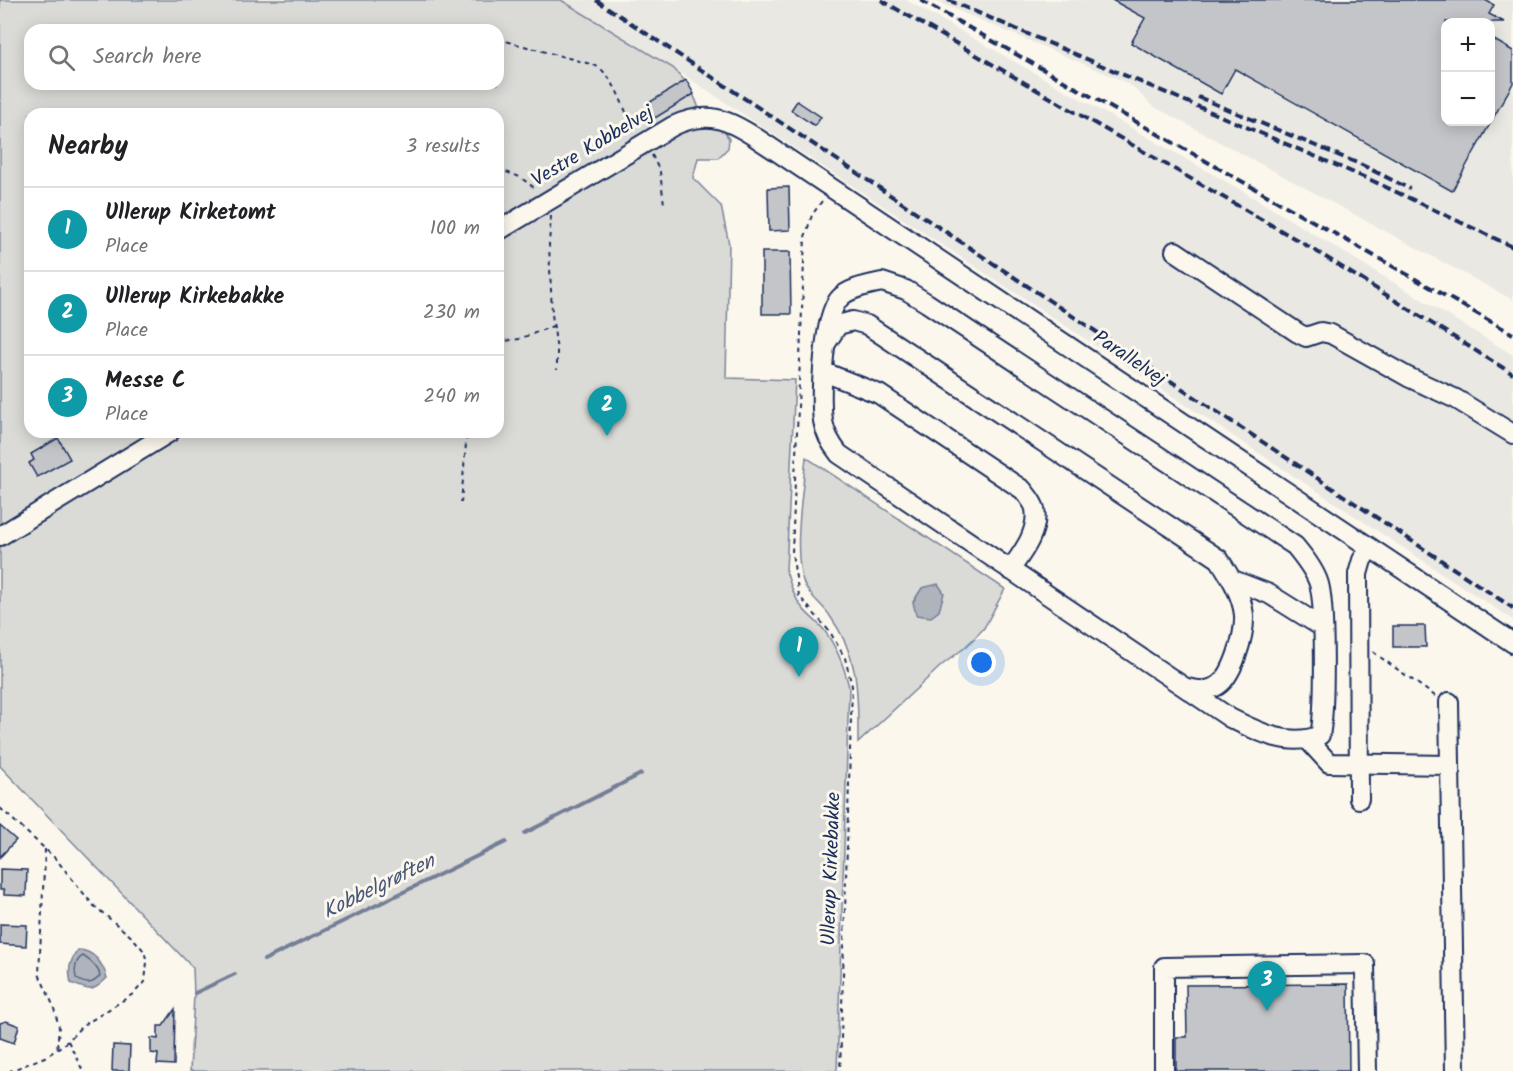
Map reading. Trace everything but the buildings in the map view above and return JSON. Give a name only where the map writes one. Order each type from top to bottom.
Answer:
[{"type":"street","name":"Vestre Kobbelvej","points":[[504,227],[644,142],[687,120],[716,118]]},
{"type":"street","name":"Parallelvej","points":[[716,118],[740,127],[1513,643]]},
{"type":"street","points":[[1175,251],[1298,333],[1306,337],[1321,332],[1331,334],[1408,377],[1456,399],[1513,434]]},
{"type":"street","points":[[882,282],[906,290],[1295,546],[1308,562],[1319,582],[1323,723],[1320,735],[1308,740],[1288,740],[1262,734],[1230,718],[839,454],[829,441],[823,421],[824,372],[824,346],[831,316],[839,298],[860,287],[882,282]]},
{"type":"street","points":[[824,346],[838,325],[853,321],[867,325],[1219,560],[1233,580],[1244,616],[1240,645],[1230,671],[1217,687],[1202,691],[1184,687]]},
{"type":"street","points":[[824,372],[879,394],[1023,490],[1035,507],[1035,525],[1025,547],[1010,570]]},
{"type":"street","points":[[0,536],[160,438]]},
{"type":"street","points":[[1359,799],[1358,574],[1362,560],[1370,548]]},
{"type":"street","points":[[1233,580],[1269,594],[1322,627]]},
{"type":"street","points":[[1449,704],[1455,1071]]},
{"type":"street","points":[[1308,740],[1329,763],[1449,765]]},
{"type":"street","points":[[1164,1071],[1164,967],[1365,964],[1367,1071]]},
{"type":"path","points":[[504,41],[602,69],[610,80],[626,116],[655,159],[660,172],[664,204]]},
{"type":"path","points":[[504,172],[527,182],[537,190],[551,218],[549,244],[557,370]]},
{"type":"path","name":"Ullerup Kirkebakke","points":[[831,187],[812,215],[805,237],[792,553],[799,596],[830,632],[845,658],[852,686],[840,1071]]},
{"type":"path","points":[[504,342],[510,342],[553,326]]},
{"type":"path","points":[[461,503],[466,438]]},
{"type":"path","points":[[1359,641],[1449,704]]},
{"type":"path","points":[[0,808],[55,858],[93,905],[133,938],[144,951],[147,962],[145,982],[133,994],[81,1028],[47,1056],[10,1071]]},
{"type":"path","points":[[45,849],[39,974],[53,1005],[59,1027],[57,1049]]},
{"type":"path","points":[[68,1041],[84,1071]]},
{"type":"shaded area","points":[[0,0],[561,0],[673,68],[693,94],[705,126],[723,129],[729,139],[728,148],[718,158],[698,158],[693,178],[721,206],[729,244],[726,378],[795,380],[786,571],[798,602],[833,643],[849,687],[837,1071],[190,1071],[193,968],[0,766]]},
{"type":"shaded area","points":[[561,0],[906,0],[1246,193],[1513,355],[1513,620],[673,68]]},
{"type":"shaded area","points":[[933,0],[1513,0],[1513,300],[1151,105],[1133,87]]},
{"type":"shaded area","points":[[806,457],[1005,589],[984,628],[967,646],[942,665],[858,743],[857,692],[852,662],[840,632],[824,608],[806,588],[801,571],[799,522]]},
{"type":"water","points":[[938,584],[944,593],[939,611],[931,617],[916,615],[913,602],[922,588]]},
{"type":"water","points":[[78,950],[93,955],[105,973],[107,978],[94,988],[87,989],[71,983],[70,966]]},
{"type":"waterway","name":"Kobbelgrøften","points":[[525,833],[641,774]]},
{"type":"waterway","name":"Kobbelgrøften","points":[[264,960],[506,842]]},
{"type":"waterway","name":"Kobbelgrøften","points":[[195,993],[235,974]]},
{"type":"railway","points":[[596,0],[1513,608]]},
{"type":"railway","points":[[881,0],[1311,248],[1513,374]]},
{"type":"railway","points":[[920,0],[1513,334]]},
{"type":"railway","points":[[948,0],[1373,181],[1513,247]]},
{"type":"railway","points":[[1198,97],[1362,165],[1410,189]]},
{"type":"place","name":"Ullerup Kirkebakke","points":[[607,436]]},
{"type":"place","name":"Ullerup Kirketomt","points":[[799,677]]},
{"type":"place","name":"Messe C","points":[[1267,1011]]}]
